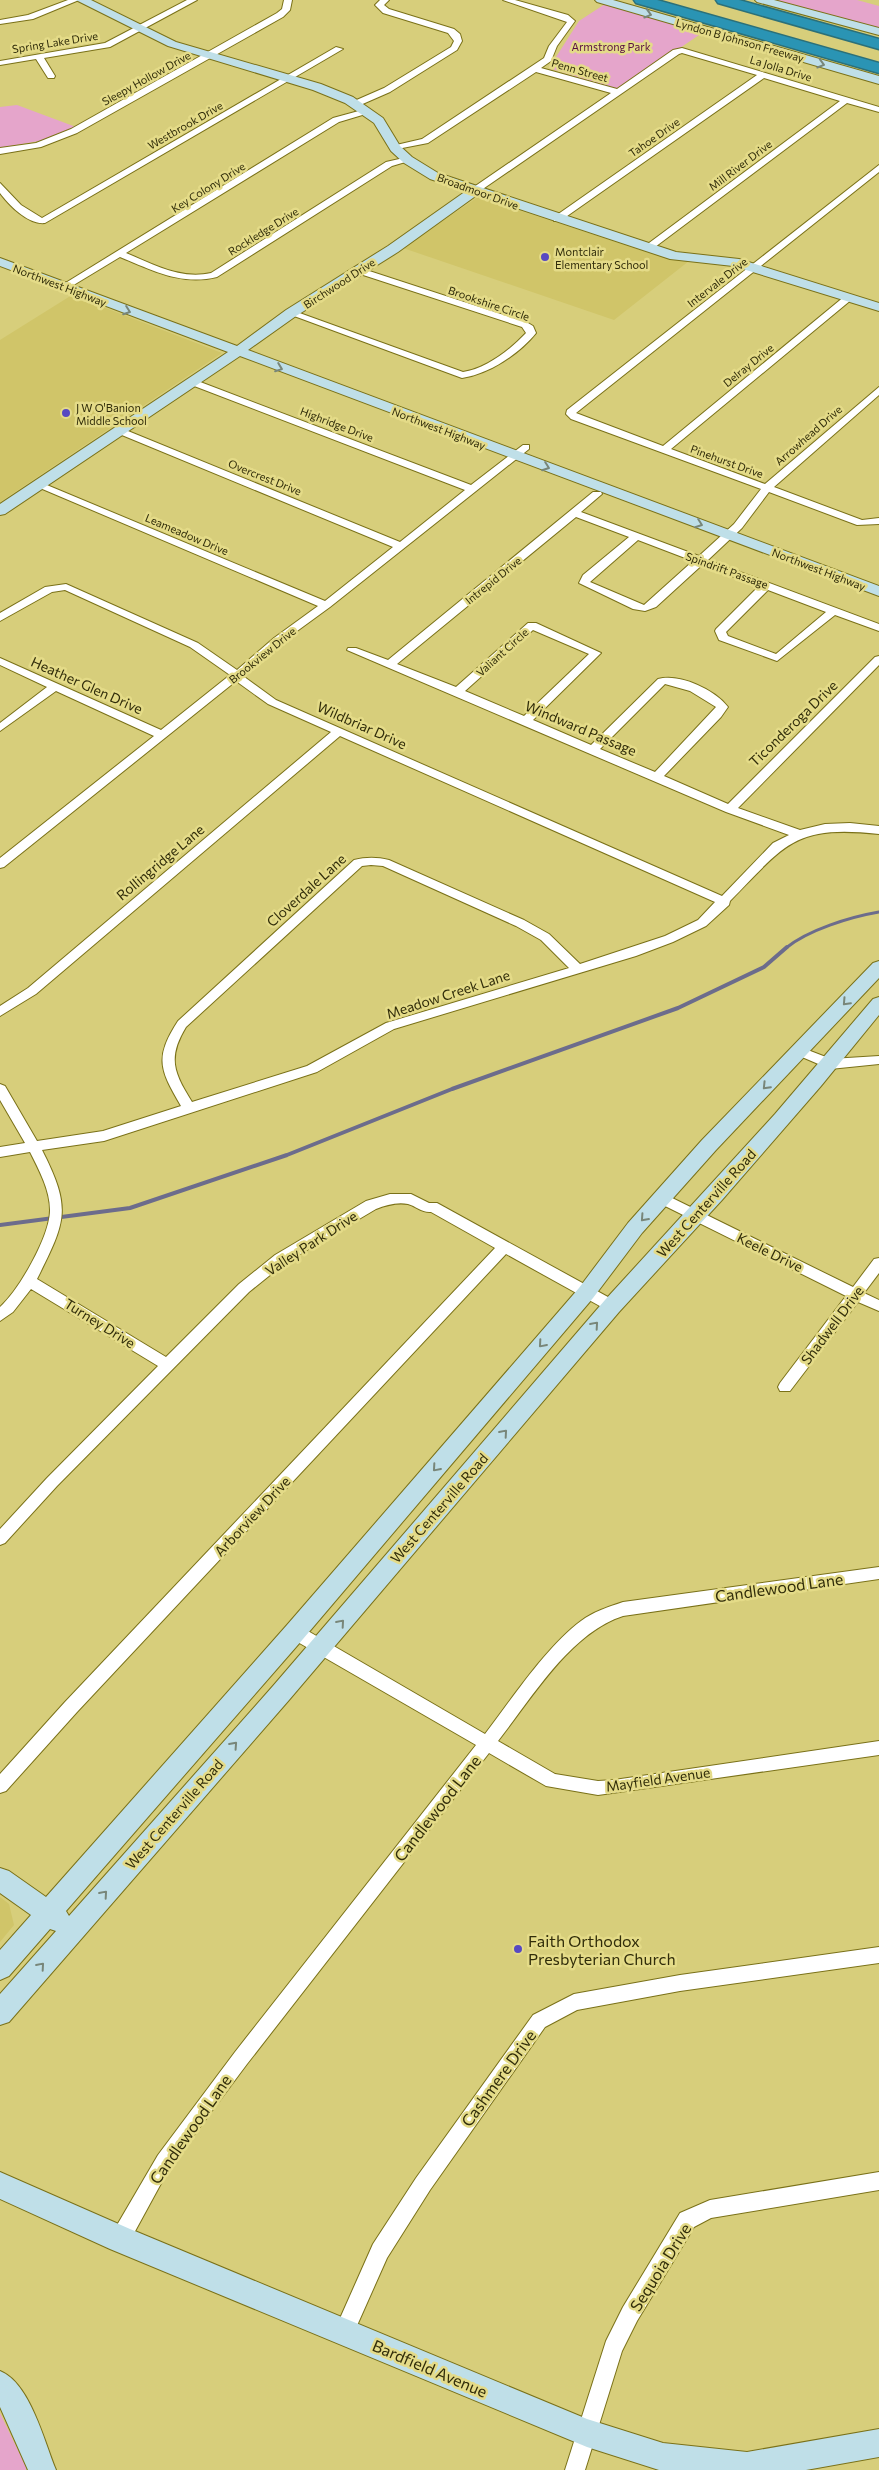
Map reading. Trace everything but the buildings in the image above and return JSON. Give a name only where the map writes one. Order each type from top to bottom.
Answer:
[{"type":"highway","name":"Lyndon B Johnson Freeway","points":[[641,0],[879,68]]},
{"type":"highway","points":[[723,0],[879,44]]},
{"type":"main road","name":"Broadmoor Drive","points":[[82,0],[172,44],[327,90],[366,111],[379,121],[395,148],[408,160],[434,176],[557,219],[675,256],[722,260],[879,307]]},
{"type":"main road","name":"Lyndon B Johnson Freeway","points":[[601,0],[879,80]]},
{"type":"main road","points":[[762,0],[879,32]]},
{"type":"main road","name":"Birchwood Drive","points":[[0,511],[292,313],[393,249],[474,191]]},
{"type":"main road","name":"Northwest Highway","points":[[0,250],[70,284]]},
{"type":"main road","name":"Northwest Highway","points":[[0,262],[70,284],[733,530],[879,578]]},
{"type":"main road","name":"Northwest Highway","points":[[733,530],[879,591]]},
{"type":"main road","name":"West Centerville Road","points":[[0,1968],[295,1632],[586,1293],[635,1228],[709,1146],[879,966]]},
{"type":"main road","name":"West Centerville Road","points":[[0,2013],[320,1648],[612,1306],[696,1215],[830,1064],[879,1002]]},
{"type":"main road","points":[[0,1879],[72,1930]]},
{"type":"main road","name":"Bardfield Avenue","points":[[0,2185],[120,2239],[587,2434],[663,2457],[747,2466],[879,2443]]},
{"type":"main road","points":[[0,2385],[13,2400],[42,2470]]},
{"type":"street","points":[[0,22],[30,17],[75,0]]},
{"type":"street","name":"Spring Lake Drive","points":[[0,63],[101,47],[142,28],[193,0]]},
{"type":"street","name":"Sleepy Hollow Drive","points":[[0,151],[57,140],[280,16],[286,10],[288,0]]},
{"type":"street","points":[[354,104],[387,90],[454,48],[458,41],[451,31],[386,11],[379,5],[385,0]]},
{"type":"street","points":[[395,148],[425,141],[536,69],[548,59],[553,46],[571,21],[565,17],[507,0]]},
{"type":"street","name":"Westbrook Drive","points":[[0,186],[8,198],[20,208],[42,221],[339,49]]},
{"type":"street","name":"La Jolla Drive","points":[[676,52],[688,51],[879,110]]},
{"type":"street","name":"Birchwood Drive","points":[[474,191],[676,52]]},
{"type":"street","points":[[39,57],[51,76]]},
{"type":"street","name":"Penn Street","points":[[536,69],[618,92]]},
{"type":"street","name":"Tahoe Drive","points":[[557,219],[764,74]]},
{"type":"street","name":"Mill River Drive","points":[[648,248],[846,100]]},
{"type":"street","name":"Key Colony Drive","points":[[70,284],[336,120],[366,111]]},
{"type":"street","name":"Rockledge Drive","points":[[121,254],[186,278],[206,278],[231,265],[389,164],[408,160]]},
{"type":"street","name":"Intervale Drive","points":[[571,414],[572,410],[599,388],[879,168]]},
{"type":"street","name":"Brookshire Circle","points":[[292,313],[462,375],[474,374],[504,355],[531,333],[530,328],[525,325],[358,270]]},
{"type":"street","name":"Delray Drive","points":[[663,451],[848,298]]},
{"type":"street","name":"Highridge Drive","points":[[192,382],[472,489]]},
{"type":"street","name":"Arrowhead Drive","points":[[637,536],[587,577],[584,583],[637,607],[646,608],[652,605],[733,530],[766,488],[879,390]]},
{"type":"street","name":"Pinehurst Drive","points":[[571,414],[574,418],[861,523],[878,522]]},
{"type":"street","name":"Overcrest Drive","points":[[120,431],[401,546]]},
{"type":"street","name":"Brookview Drive","points":[[0,864],[236,676],[278,640],[326,605],[520,452]]},
{"type":"street","name":"Leameadow Drive","points":[[38,486],[326,605]]},
{"type":"street","name":"Intrepid Drive","points":[[389,665],[597,494]]},
{"type":"street","name":"Spindrift Passage","points":[[575,512],[879,628]]},
{"type":"street","points":[[767,585],[720,631],[723,638],[777,658],[833,611]]},
{"type":"street","name":"Wildbriar Drive","points":[[0,618],[49,589],[66,587],[194,645],[222,663],[236,676],[272,702],[724,902]]},
{"type":"street","name":"Valiant Circle","points":[[458,692],[532,625],[596,653],[526,721]]},
{"type":"street","name":"Windward Passage","points":[[352,650],[458,692],[730,808],[799,834]]},
{"type":"street","name":"Ticonderoga Drive","points":[[730,808],[879,659]]},
{"type":"street","name":"Heather Glen Drive","points":[[0,661],[162,735]]},
{"type":"street","points":[[592,750],[662,681],[671,681],[716,699],[722,706],[717,715],[658,776]]},
{"type":"street","points":[[0,728],[54,687]]},
{"type":"street","name":"Rollingridge Lane","points":[[0,1012],[32,991],[338,732]]},
{"type":"street","name":"Meadow Creek Lane","points":[[0,1152],[104,1136],[188,1107],[312,1070],[390,1026],[669,939],[702,923],[777,846],[799,834],[825,828],[850,827],[879,830]]},
{"type":"street","name":"Cloverdale Lane","points":[[188,1107],[170,1075],[167,1057],[169,1042],[177,1030],[358,863],[371,860],[384,863],[520,923],[545,937],[577,969]]},
{"type":"street","points":[[800,1051],[830,1064],[879,1060]]},
{"type":"street","points":[[0,1089],[48,1174],[57,1198],[54,1227],[30,1280],[19,1299],[0,1316]]},
{"type":"street","name":"Keele Drive","points":[[662,1198],[879,1306]]},
{"type":"street","name":"Valley Park Drive","points":[[0,1539],[52,1482],[169,1366],[244,1288],[289,1254],[371,1205],[390,1199],[411,1199],[428,1208],[432,1207],[612,1306]]},
{"type":"street","name":"Arborview Drive","points":[[0,1786],[505,1247]]},
{"type":"street","name":"Shadwell Drive","points":[[786,1387],[879,1263]]},
{"type":"street","name":"Turney Drive","points":[[30,1280],[169,1366]]},
{"type":"street","name":"Candlewood Lane","points":[[120,2239],[164,2161],[241,2058],[541,1674],[586,1625],[604,1614],[623,1609],[879,1573]]},
{"type":"street","name":"Mayfield Avenue","points":[[295,1632],[552,1781],[598,1788],[614,1787],[879,1748]]},
{"type":"street","name":"Cashmere Drive","points":[[344,2332],[380,2251],[435,2167],[539,2021],[574,2002],[680,1983],[879,1955]]},
{"type":"street","name":"Sequoia Drive","points":[[575,2470],[613,2348],[654,2273],[688,2220],[710,2209],[879,2181]]},
{"type":"shaded area","name":"Montclair Elementary School","points":[[478,197],[653,254],[689,261],[614,320],[403,248]]},
{"type":"shaded area","name":"J W O'Banion Middle School","points":[[72,295],[222,353],[0,502],[0,340]]},
{"type":"shaded area","points":[[0,1897],[9,1904],[14,1925],[0,1942]]},
{"type":"green space","points":[[762,0],[857,0],[879,6],[879,33]]},
{"type":"green space","name":"Armstrong Park","points":[[605,4],[702,33],[618,90],[549,68],[579,21]]},
{"type":"green space","points":[[17,105],[76,127],[50,139],[0,148],[0,107]]},
{"type":"green space","points":[[0,2413],[26,2467],[26,2470],[0,2470]]},
{"type":"waterway","points":[[786,948],[795,941],[817,930],[855,917],[879,912]]},
{"type":"waterway","points":[[0,1225],[130,1208],[287,1155],[452,1089],[678,1008],[764,967],[787,947]]},
{"type":"place","name":"Montclair Elementary School","points":[[545,257]]},
{"type":"place","name":"J W O'Banion Middle School","points":[[66,413]]},
{"type":"place","name":"Faith Orthodox Presbyterian Church","points":[[518,1949]]}]
